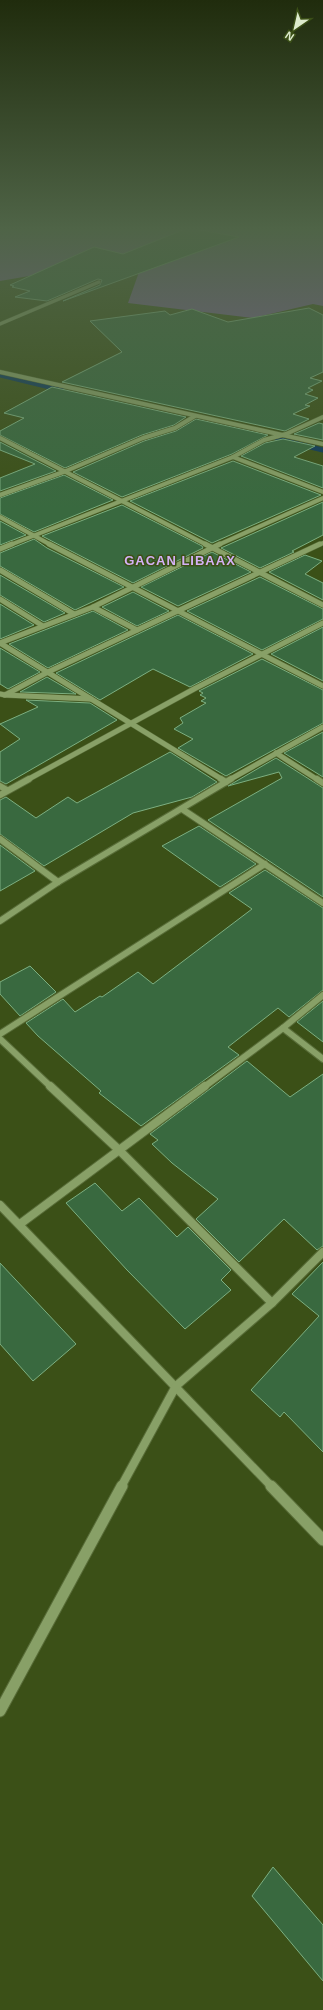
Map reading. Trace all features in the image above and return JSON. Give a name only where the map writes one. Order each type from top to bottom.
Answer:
[{"type":"street","points":[[0,372],[195,416],[286,434],[323,444]]},
{"type":"street","points":[[0,495],[66,471],[143,438],[175,428],[195,416]]},
{"type":"street","points":[[0,549],[233,457],[264,440],[286,434],[323,417]]},
{"type":"street","points":[[0,438],[323,605]]},
{"type":"street","points":[[233,457],[323,492]]},
{"type":"street","points":[[0,643],[93,607],[212,548],[323,498]]},
{"type":"street","points":[[0,517],[260,655],[323,686]]},
{"type":"street","points":[[2,695],[323,543]]},
{"type":"street","points":[[0,570],[74,614]]},
{"type":"street","points":[[0,599],[43,626]]},
{"type":"street","points":[[93,607],[137,630]]},
{"type":"street","points":[[0,795],[131,722],[323,623]]},
{"type":"street","points":[[0,643],[131,722],[226,782]]},
{"type":"street","points":[[2,695],[92,699]]},
{"type":"street","points":[[0,921],[58,882],[226,782],[323,727]]},
{"type":"street","points":[[276,753],[323,784]]},
{"type":"street","points":[[0,786],[7,790]]},
{"type":"street","points":[[182,809],[323,903]]},
{"type":"street","points":[[0,839],[58,882]]},
{"type":"street","points":[[0,1034],[265,864]]},
{"type":"street","points":[[20,1224],[283,1028],[323,995]]},
{"type":"street","points":[[283,1028],[323,1059]]},
{"type":"street","points":[[0,1039],[119,1150],[272,1303]]},
{"type":"street","points":[[0,1205],[20,1224],[323,1540]]},
{"type":"street","points":[[0,1711],[176,1386],[272,1303],[323,1252]]},
{"type":"building","points":[[90,321],[323,321],[323,372],[310,378],[322,381],[308,388],[313,390],[305,394],[318,398],[305,405],[310,406],[293,414],[309,419],[285,431],[62,382],[122,352]]},
{"type":"building","points":[[52,387],[186,417],[174,425],[142,435],[65,468],[0,435],[0,431],[24,418],[4,413]]},
{"type":"building","points":[[196,419],[268,435],[232,454],[122,497],[73,472],[144,441],[176,431]]},
{"type":"building","points":[[319,423],[323,424],[323,440],[294,434]]},
{"type":"building","points":[[283,439],[315,446],[294,457],[323,466],[323,488],[241,456],[265,443]]},
{"type":"building","points":[[0,442],[56,471],[0,491],[0,478],[35,464],[0,450]]},
{"type":"building","points":[[233,461],[321,495],[212,543],[130,501]]},
{"type":"building","points":[[64,475],[113,500],[34,532],[0,514],[0,498]]},
{"type":"building","points":[[323,502],[323,535],[292,551],[294,552],[260,568],[221,548]]},
{"type":"building","points":[[122,505],[202,546],[203,548],[133,583],[42,536]]},
{"type":"building","points":[[0,521],[26,535],[0,545]]},
{"type":"building","points":[[34,539],[47,548],[124,587],[75,610],[0,566],[0,553]]},
{"type":"building","points":[[212,552],[251,572],[178,606],[141,587]]},
{"type":"building","points":[[305,555],[322,561],[305,574],[323,583],[323,600],[269,572]]},
{"type":"building","points":[[0,575],[65,613],[44,622],[0,595]]},
{"type":"building","points":[[260,577],[323,609],[323,619],[262,650],[187,611]]},
{"type":"building","points":[[133,592],[169,611],[137,626],[102,607]]},
{"type":"building","points":[[0,604],[34,625],[0,639]]},
{"type":"building","points":[[93,611],[128,630],[48,668],[9,644]]},
{"type":"building","points":[[178,615],[253,654],[190,687],[153,669],[100,700],[56,673]]},
{"type":"building","points":[[323,627],[323,681],[271,654]]},
{"type":"building","points":[[0,648],[40,672],[8,689],[0,684]]},
{"type":"building","points":[[262,659],[323,690],[323,723],[226,776],[178,748],[193,739],[174,729],[183,723],[180,718],[206,703],[201,701],[206,698],[200,695],[203,693],[199,691]]},
{"type":"building","points":[[47,677],[76,694],[20,692]]},
{"type":"building","points":[[26,700],[90,703],[117,720],[6,784],[0,781],[0,752],[20,739],[0,724],[38,707]]},
{"type":"building","points":[[323,732],[323,777],[284,753]]},
{"type":"building","points":[[170,752],[217,782],[192,797],[133,813],[44,866],[0,834],[0,800],[6,797],[36,818],[68,797],[77,803]]},
{"type":"building","points":[[276,758],[323,788],[323,897],[208,820],[282,778],[279,772],[228,786]]},
{"type":"building","points":[[199,826],[256,864],[220,887],[162,846]]},
{"type":"building","points":[[0,845],[35,871],[0,891]]},
{"type":"building","points":[[265,870],[323,908],[323,990],[289,1017],[278,1008],[228,1047],[239,1055],[141,1126],[99,1093],[101,1091],[38,1036],[26,1023],[63,999],[75,1012],[100,996],[102,997],[138,972],[153,984],[252,909],[229,893]]},
{"type":"building","points":[[30,966],[56,992],[20,1016],[0,994],[0,982]]},
{"type":"building","points":[[323,1001],[323,1042],[297,1022]]},
{"type":"building","points":[[247,1061],[290,1097],[323,1074],[323,1246],[317,1250],[284,1219],[239,1262],[196,1219],[218,1199],[172,1163],[152,1144],[158,1140],[150,1134]]},
{"type":"building","points":[[95,1183],[122,1211],[139,1198],[177,1237],[188,1227],[231,1270],[221,1280],[231,1290],[185,1329],[127,1270],[66,1203]]},
{"type":"building","points":[[323,1262],[323,1452],[284,1412],[280,1417],[251,1390],[319,1316],[292,1294]]},
{"type":"building","points":[[0,1263],[76,1344],[33,1381],[0,1344]]},
{"type":"building","points":[[273,1867],[323,1925],[323,1981],[252,1896]]},
{"type":"waterway","points":[[0,375],[62,390]]},
{"type":"waterway","points":[[277,439],[323,450]]},
{"type":"district","name":"GACAN LIBAAX","points":[[180,560]]}]
